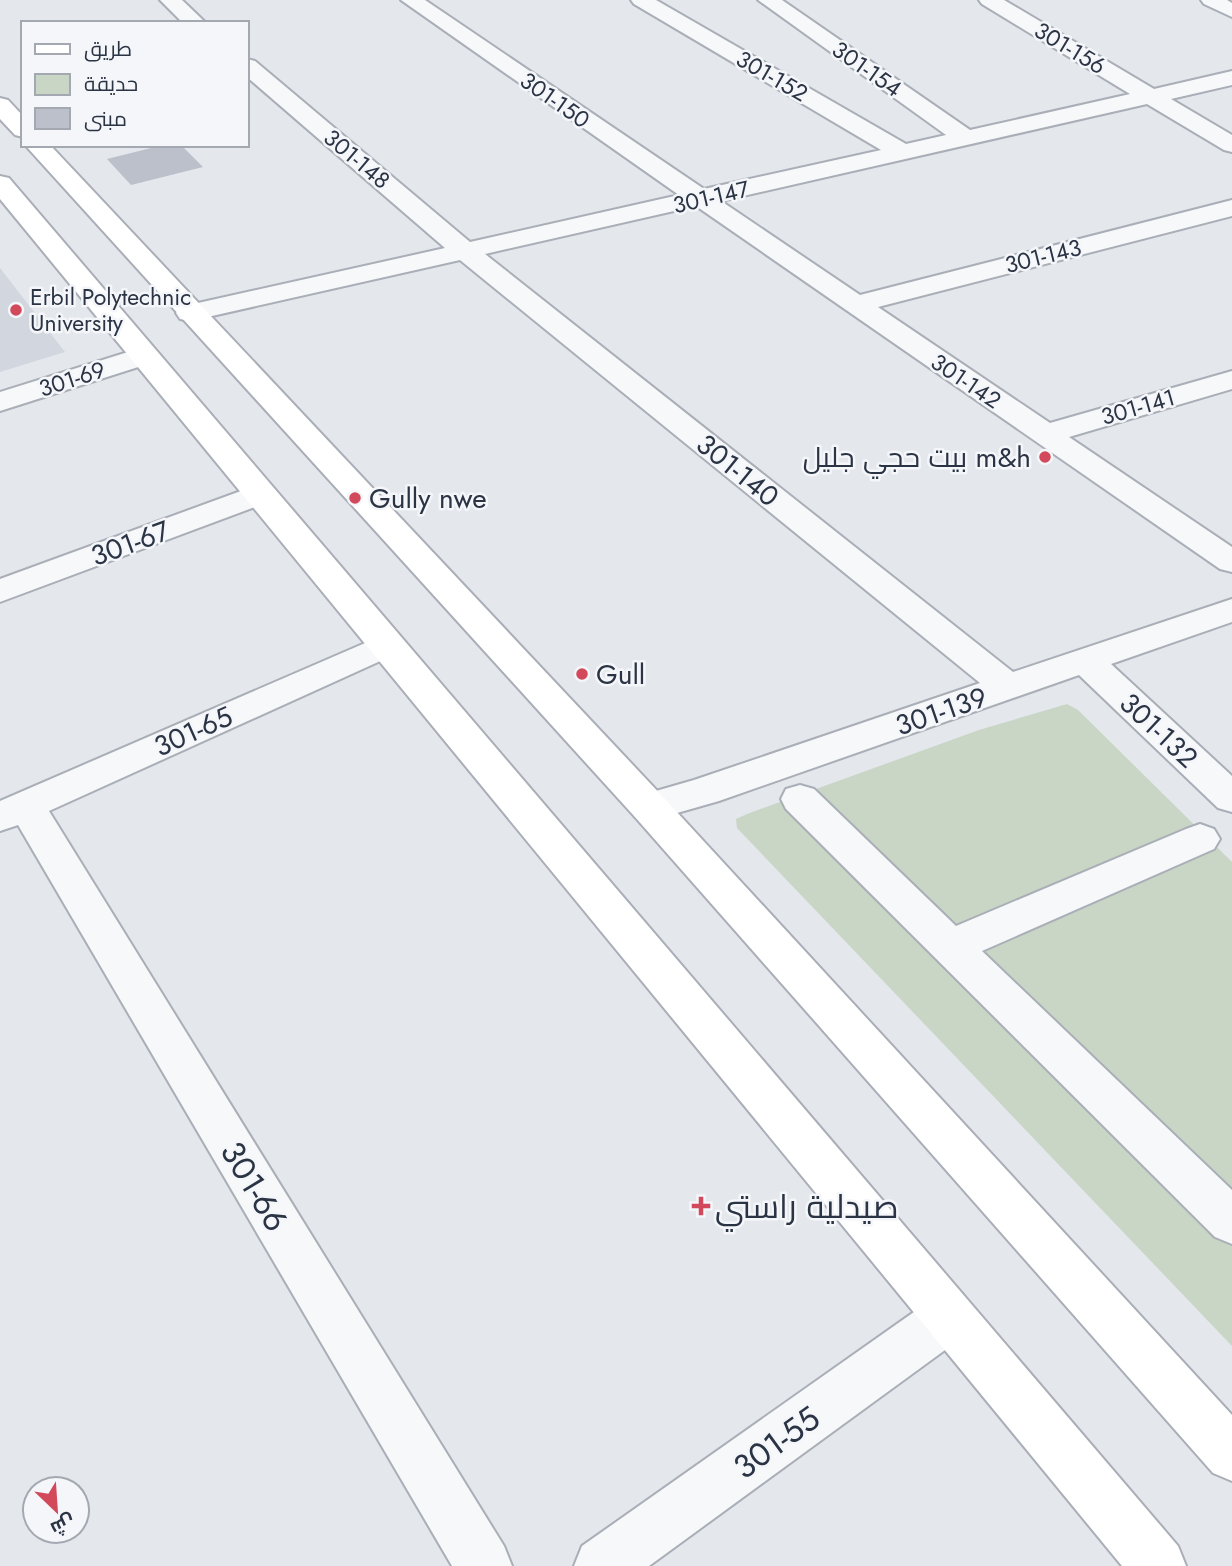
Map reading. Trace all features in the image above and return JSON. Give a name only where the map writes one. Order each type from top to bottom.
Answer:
[{"type":"main road","points":[[0,105],[21,128]]},
{"type":"main road","points":[[37,147],[32,187],[144,356],[1158,1566]]},
{"type":"main road","points":[[32,187],[190,313],[649,807],[1232,1454]]},
{"type":"street","points":[[170,0],[194,21]]},
{"type":"street","name":"301-150","points":[[411,0],[699,199]]},
{"type":"street","name":"301-152","points":[[641,0],[904,153]]},
{"type":"street","name":"301-154","points":[[768,0],[967,139]]},
{"type":"street","name":"301-156","points":[[989,0],[1232,145]]},
{"type":"street","points":[[1211,0],[1232,11]]},
{"type":"street","name":"301-148","points":[[248,66],[466,252]]},
{"type":"street","name":"301-147","points":[[190,313],[1232,78]]},
{"type":"street","name":"301-142","points":[[699,199],[1232,562]]},
{"type":"street","name":"301-143","points":[[854,305],[1232,208]]},
{"type":"street","name":"301-140","points":[[466,252],[1009,688]]},
{"type":"street","name":"301-69","points":[[0,402],[144,356]]},
{"type":"street","name":"301-141","points":[[1045,434],[1232,380]]},
{"type":"street","name":"301-67","points":[[0,591],[260,494]]},
{"type":"street","name":"301-139","points":[[649,807],[705,792],[1232,610]]},
{"type":"street","name":"301-65","points":[[13,812],[386,645]]},
{"type":"street","name":"301-132","points":[[1086,661],[1232,798]]},
{"type":"street","points":[[800,799],[1232,1222]]},
{"type":"street","name":"301-66","points":[[13,812],[484,1566]]},
{"type":"street","points":[[949,947],[1200,839]]},
{"type":"street","name":"301-55","points":[[602,1566],[949,1317]]},
{"type":"shaded area","name":"Erbil Polytechnic University","points":[[0,268],[65,352],[0,372]]},
{"type":"green space","points":[[1067,704],[1078,710],[1232,862],[1232,1346],[737,828],[736,819],[747,814],[979,730]]},
{"type":"building","points":[[155,147],[183,147],[203,167],[131,185],[107,159]]},
{"type":"place","name":"Erbil Polytechnic University","points":[[16,310]]},
{"type":"place","name":"بيت حجي جليل m&h","points":[[1045,457]]},
{"type":"place","name":"Gully nwe","points":[[355,498]]},
{"type":"place","name":"Gull","points":[[582,674]]},
{"type":"place","name":"صيدلية راستي","points":[[701,1206]]}]
